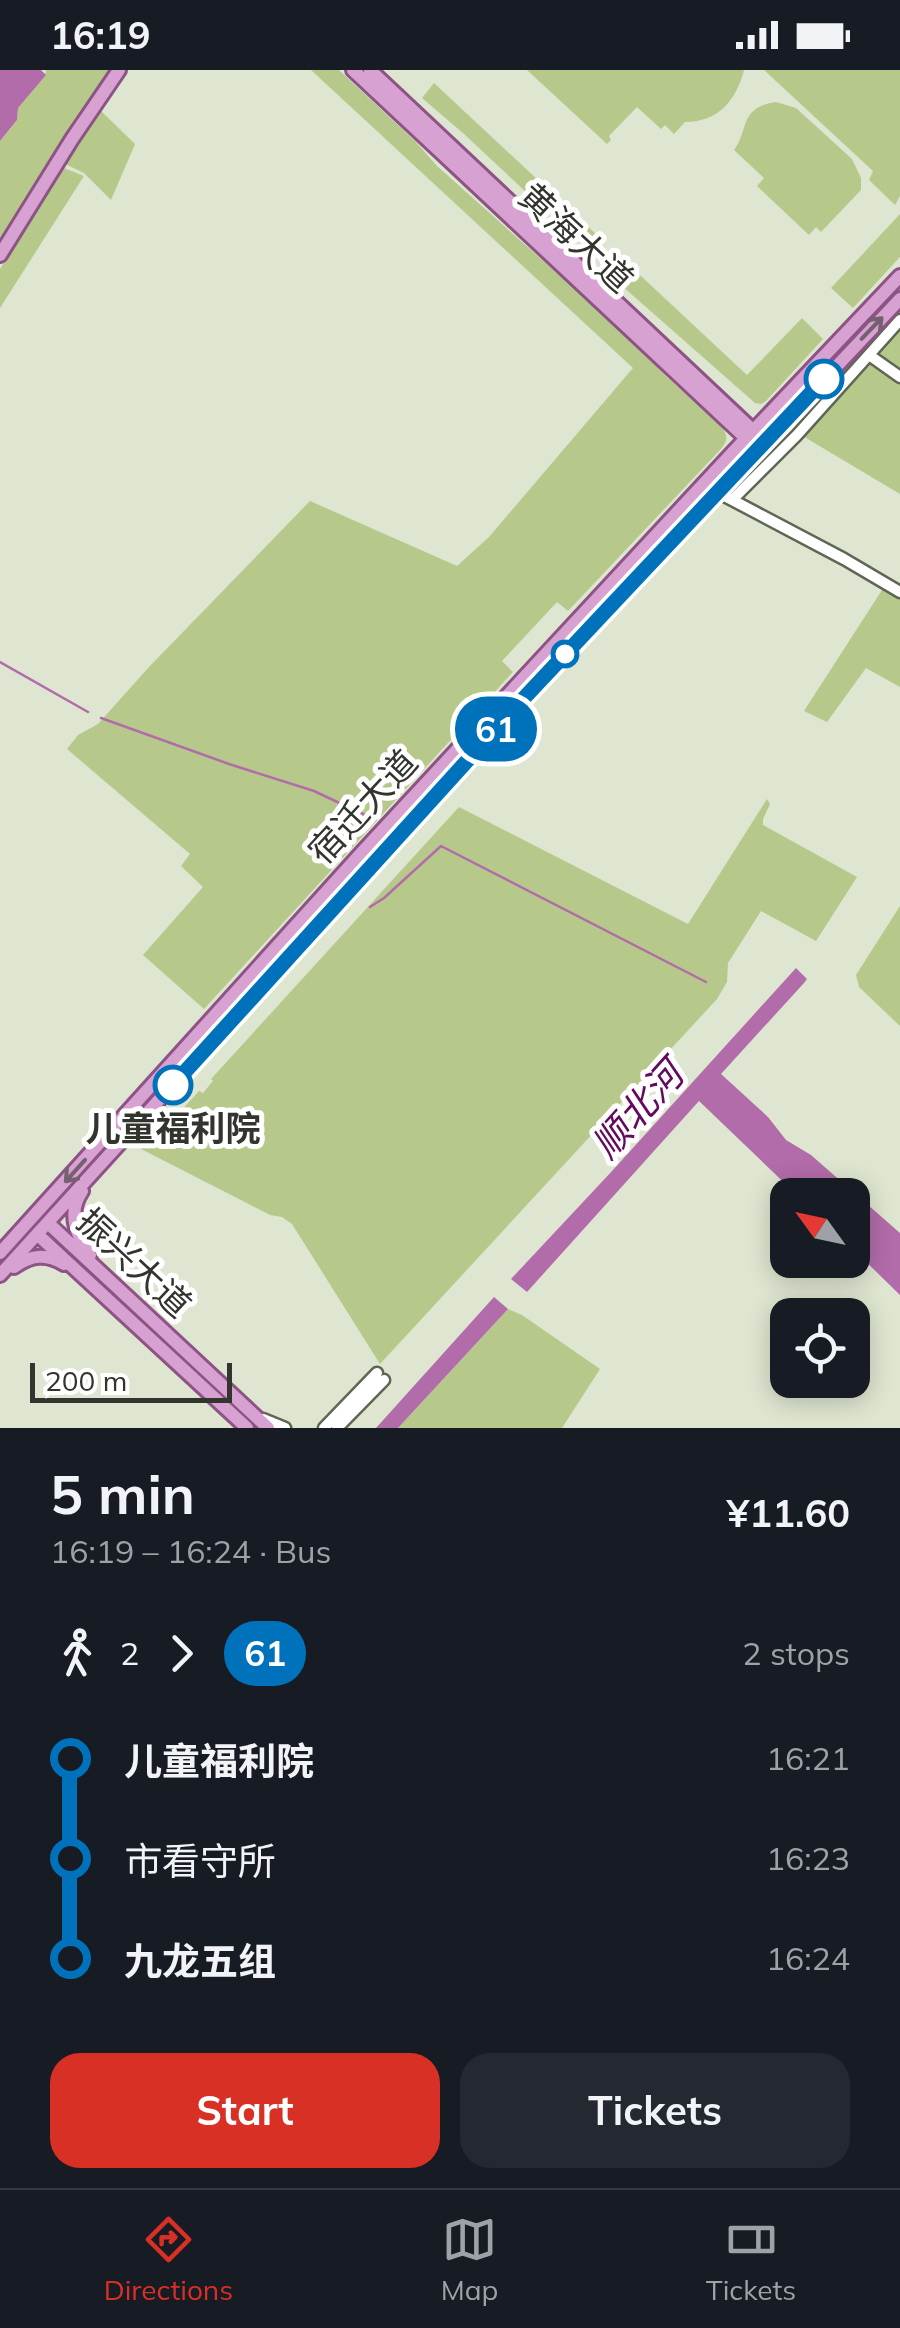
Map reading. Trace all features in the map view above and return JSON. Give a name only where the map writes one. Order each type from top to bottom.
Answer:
[{"type":"main road","points":[[0,255],[118,70]]},
{"type":"main road","name":"黄海大道","points":[[353,70],[761,445]]},
{"type":"main road","name":"黄海大道","points":[[370,70],[749,434]]},
{"type":"main road","name":"宿迁大道","points":[[0,1253],[364,850],[900,276]]},
{"type":"main road","name":"宿迁大道","points":[[0,1276],[525,697],[900,299]]},
{"type":"main road","points":[[99,1166],[76,1199],[74,1228],[106,1289]]},
{"type":"main road","name":"振兴大道","points":[[48,1223],[106,1289]]},
{"type":"main road","name":"振兴大道","points":[[37,1234],[106,1289],[249,1423],[268,1428]]},
{"type":"main road","points":[[0,1276],[24,1260],[42,1256],[56,1259],[106,1289]]},
{"type":"street","points":[[732,500],[797,435],[900,320]]},
{"type":"street","points":[[869,356],[900,376]]},
{"type":"street","points":[[717,492],[900,592]]},
{"type":"street","points":[[324,1428],[380,1377],[339,1426]]},
{"type":"street","points":[[249,1423],[285,1428]]},
{"type":"green space","points":[[46,70],[114,70],[0,249],[0,141]]},
{"type":"green space","points":[[311,70],[339,70],[437,166],[634,342],[720,425],[726,440],[568,611],[557,602],[502,661],[513,672],[204,1009],[143,955],[203,887],[181,866],[190,854],[67,749],[78,735],[98,724],[310,501],[457,566],[489,537],[633,368]]},
{"type":"green space","points":[[527,70],[744,70],[731,100],[716,114],[685,122],[674,134],[665,125],[661,129],[637,107],[609,136],[607,144]]},
{"type":"green space","points":[[764,70],[900,70],[900,196],[895,205],[869,180],[873,171]]},
{"type":"green space","points":[[434,83],[598,236],[587,249],[422,98]]},
{"type":"green space","points":[[776,102],[796,108],[852,159],[861,178],[861,190],[821,232],[816,227],[809,235],[757,186],[764,178],[734,150],[750,114]]},
{"type":"green space","points":[[99,109],[135,144],[111,200],[84,173],[65,164]]},
{"type":"green space","points":[[64,168],[84,176],[0,308],[0,269]]},
{"type":"green space","points":[[900,214],[900,257],[853,308],[831,288]]},
{"type":"green space","points":[[627,263],[747,375],[802,318],[823,339],[766,401],[755,403],[613,278]]},
{"type":"green space","points":[[900,325],[900,494],[801,435]]},
{"type":"green space","points":[[900,585],[900,687],[866,668],[827,722],[804,711],[884,587]]},
{"type":"green space","points":[[767,799],[770,804],[763,825],[857,877],[816,941],[761,911],[728,963],[727,982],[717,999],[380,1364],[292,1224],[141,1149],[199,1091],[203,1093],[211,1079],[459,807],[688,924]]},
{"type":"green space","points":[[900,906],[900,1026],[859,987],[856,975]]},
{"type":"green space","points":[[508,1309],[600,1369],[562,1428],[398,1428]]},
{"type":"shaded area","points":[[0,70],[41,70],[46,75],[18,108],[17,120],[0,141]]},
{"type":"shaded area","points":[[796,968],[807,979],[721,1074],[768,1117],[786,1140],[837,1178],[779,1178],[699,1101],[527,1292],[511,1279]]},
{"type":"shaded area","points":[[870,1207],[900,1233],[900,1295],[870,1266]]},
{"type":"shaded area","points":[[494,1297],[508,1309],[398,1428],[376,1428]]},
{"type":"waterway","points":[[0,662],[88,712]]},
{"type":"waterway","points":[[101,718],[314,791],[367,816]]},
{"type":"waterway","points":[[370,907],[441,846],[706,982]]},
{"type":"bus line","name":"61","points":[[173,1085],[525,697],[824,379]]},
{"type":"place","name":"儿童福利院","points":[[173,1085]]},
{"type":"water label","name":"顺北河","points":[[638,1110]]}]
